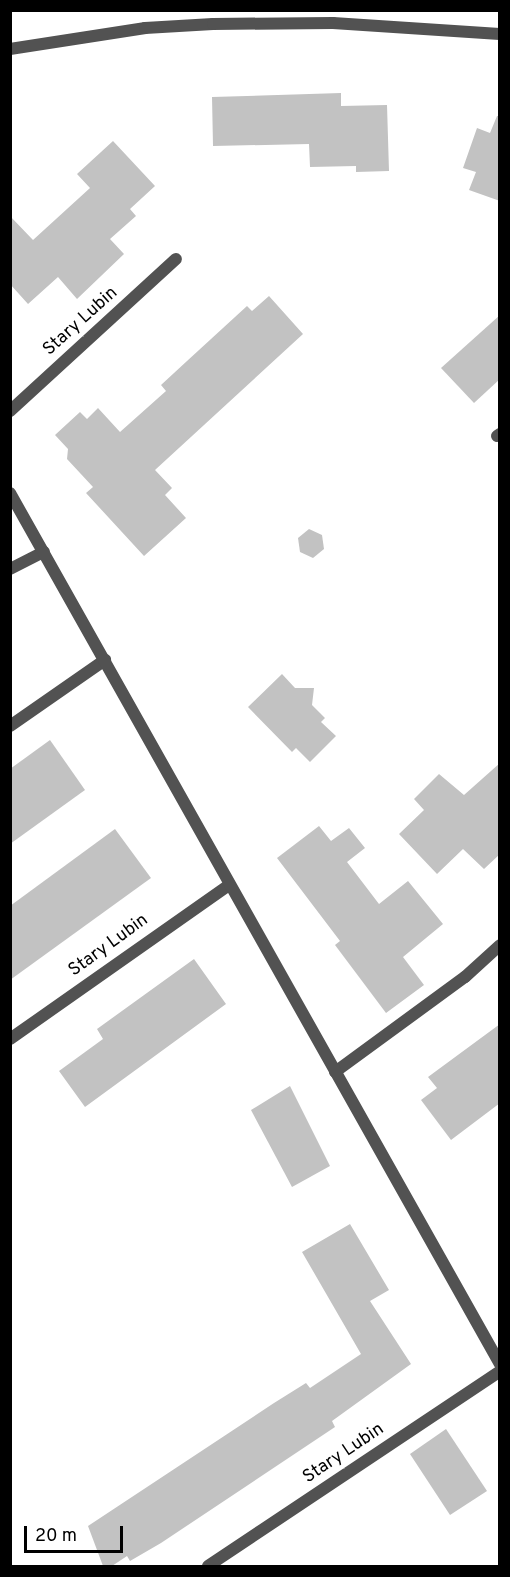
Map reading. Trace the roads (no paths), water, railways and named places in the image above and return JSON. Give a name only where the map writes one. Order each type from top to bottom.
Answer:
[{"type":"street","points":[[10,49],[145,28],[213,24],[333,23],[500,34]]},
{"type":"street","name":"Stary Lubin","points":[[10,411],[176,259]]},
{"type":"street","points":[[10,493],[500,1364]]},
{"type":"street","points":[[10,569],[44,552]]},
{"type":"street","points":[[10,726],[105,660]]},
{"type":"street","name":"Stary Lubin","points":[[10,1039],[229,885]]},
{"type":"street","points":[[335,1072],[465,977],[500,945]]},
{"type":"street","name":"Stary Lubin","points":[[208,1566],[500,1371]]}]
